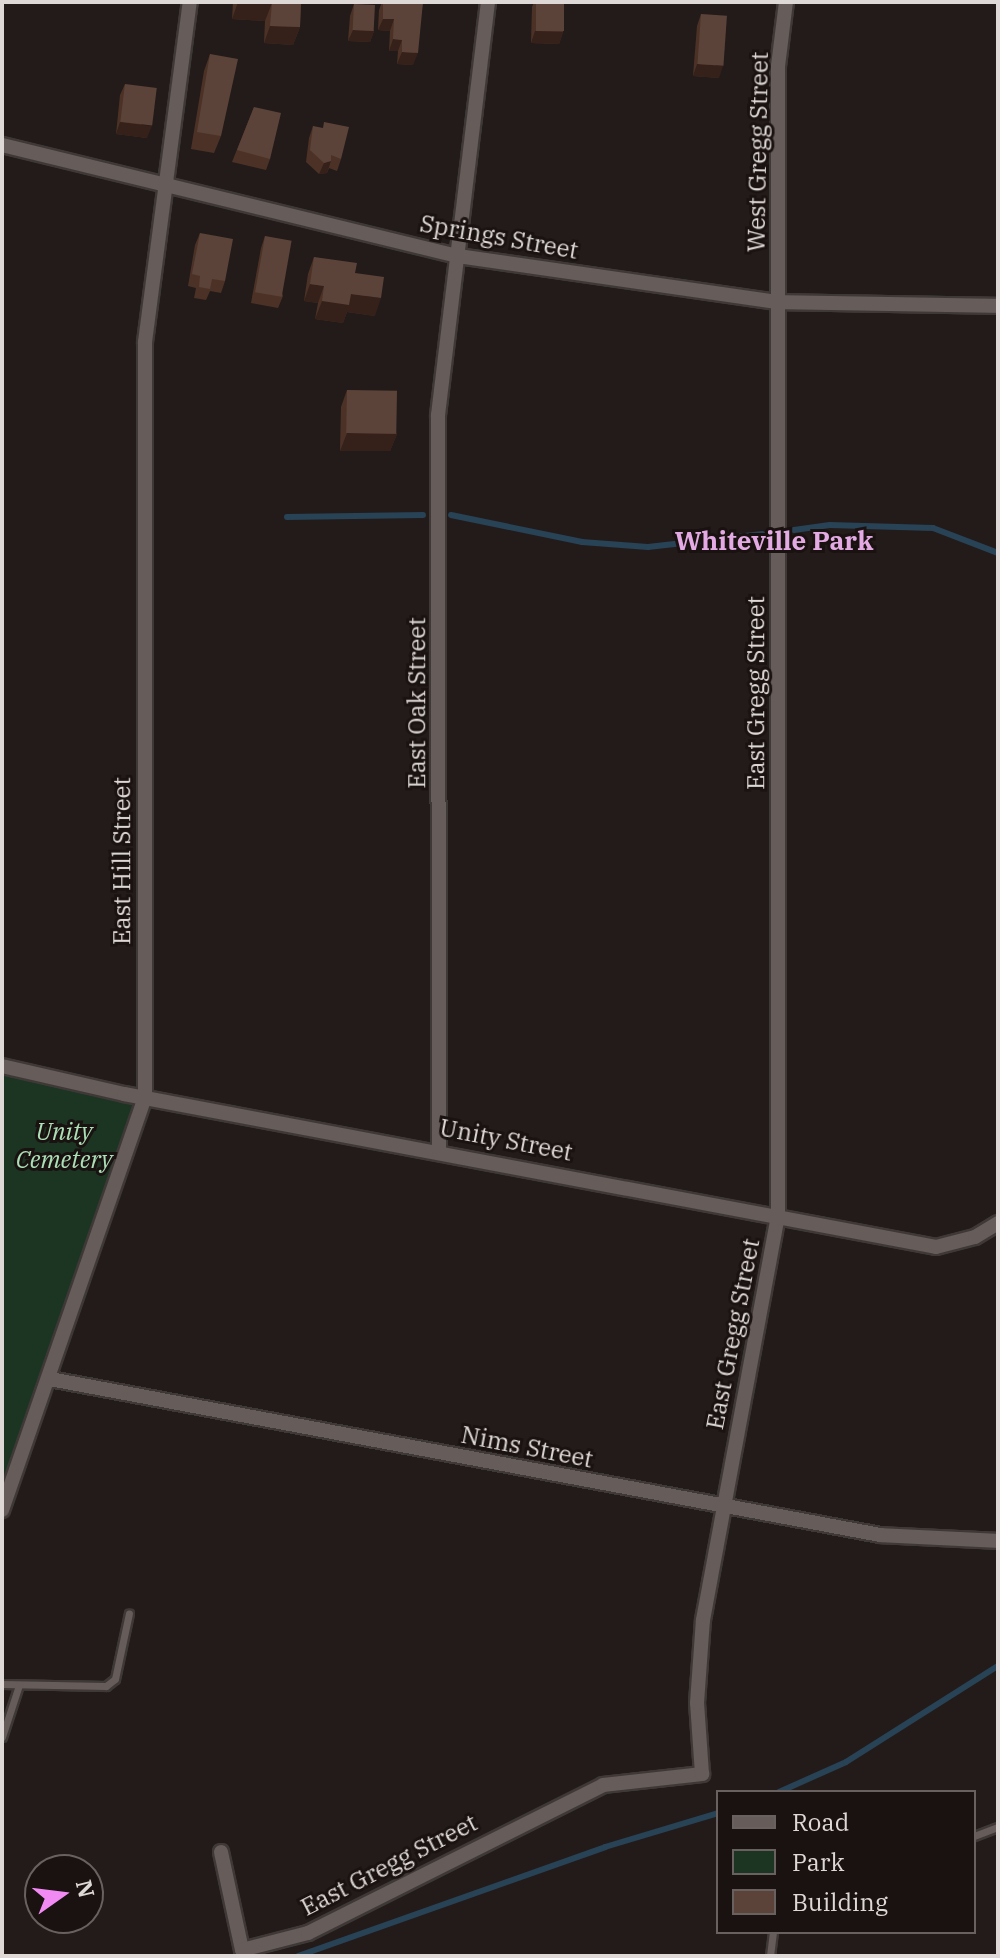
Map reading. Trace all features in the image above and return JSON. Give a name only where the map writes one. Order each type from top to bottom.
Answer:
[{"type":"street","name":"East Hill Street","points":[[2,1510],[50,1379],[145,1097],[145,342],[190,2]]},
{"type":"street","name":"East Oak Street","points":[[439,1150],[438,415],[488,2]]},
{"type":"street","name":"West Gregg Street","points":[[779,302],[778,66],[786,2]]},
{"type":"street","name":"Springs Street","points":[[2,145],[166,188],[458,256],[779,302],[998,306]]},
{"type":"street","name":"East Gregg Street","points":[[221,1852],[242,1950],[320,1927],[603,1785],[702,1774],[697,1703],[703,1620],[778,1217],[779,302]]},
{"type":"street","name":"Unity Street","points":[[2,1066],[145,1097],[439,1150],[936,1247],[975,1237],[998,1223]]},
{"type":"street","name":"Nims Street","points":[[50,1379],[880,1535],[998,1541]]},
{"type":"lane","points":[[2,1684],[106,1686],[115,1679],[129,1613]]},
{"type":"lane","points":[[2,1737],[19,1685]]},
{"type":"lane","points":[[976,1835],[998,1827]]},
{"type":"lane","points":[[770,1956],[773,1934]]},
{"type":"green space","name":"Unity Cemetery","points":[[2,1069],[140,1100],[2,1500]]},
{"type":"building","points":[[249,2],[301,2],[300,27],[270,26],[272,3]]},
{"type":"building","points":[[383,2],[423,2],[418,53],[402,52],[402,40],[393,39],[394,19],[383,19]]},
{"type":"building","points":[[536,2],[564,2],[564,31],[536,31]]},
{"type":"building","points":[[354,4],[375,5],[374,31],[353,30]]},
{"type":"building","points":[[701,14],[727,16],[723,66],[698,64]]},
{"type":"building","points":[[210,54],[238,59],[221,136],[197,132]]},
{"type":"building","points":[[125,84],[157,88],[152,126],[120,122]]},
{"type":"building","points":[[254,107],[281,113],[270,159],[237,150]]},
{"type":"building","points":[[324,122],[349,127],[341,159],[331,155],[331,161],[324,163],[310,150],[313,126],[323,128]]},
{"type":"building","points":[[200,233],[233,239],[225,281],[212,279],[210,289],[199,287],[200,276],[192,274]]},
{"type":"building","points":[[265,236],[292,241],[282,297],[255,292]]},
{"type":"building","points":[[314,257],[357,263],[355,273],[384,277],[381,298],[351,294],[349,305],[322,301],[324,286],[310,284]]},
{"type":"building","points":[[347,390],[397,391],[396,434],[346,433]]},
{"type":"waterway","points":[[287,517],[423,515]]},
{"type":"waterway","points":[[451,515],[582,542],[648,547],[762,534]]},
{"type":"waterway","points":[[794,530],[830,525],[933,528],[998,553]]},
{"type":"waterway","points":[[783,1790],[846,1762],[998,1666]]},
{"type":"waterway","points":[[298,1956],[605,1847],[716,1814]]},
{"type":"district","name":"Whiteville Park","points":[[774,541]]}]
